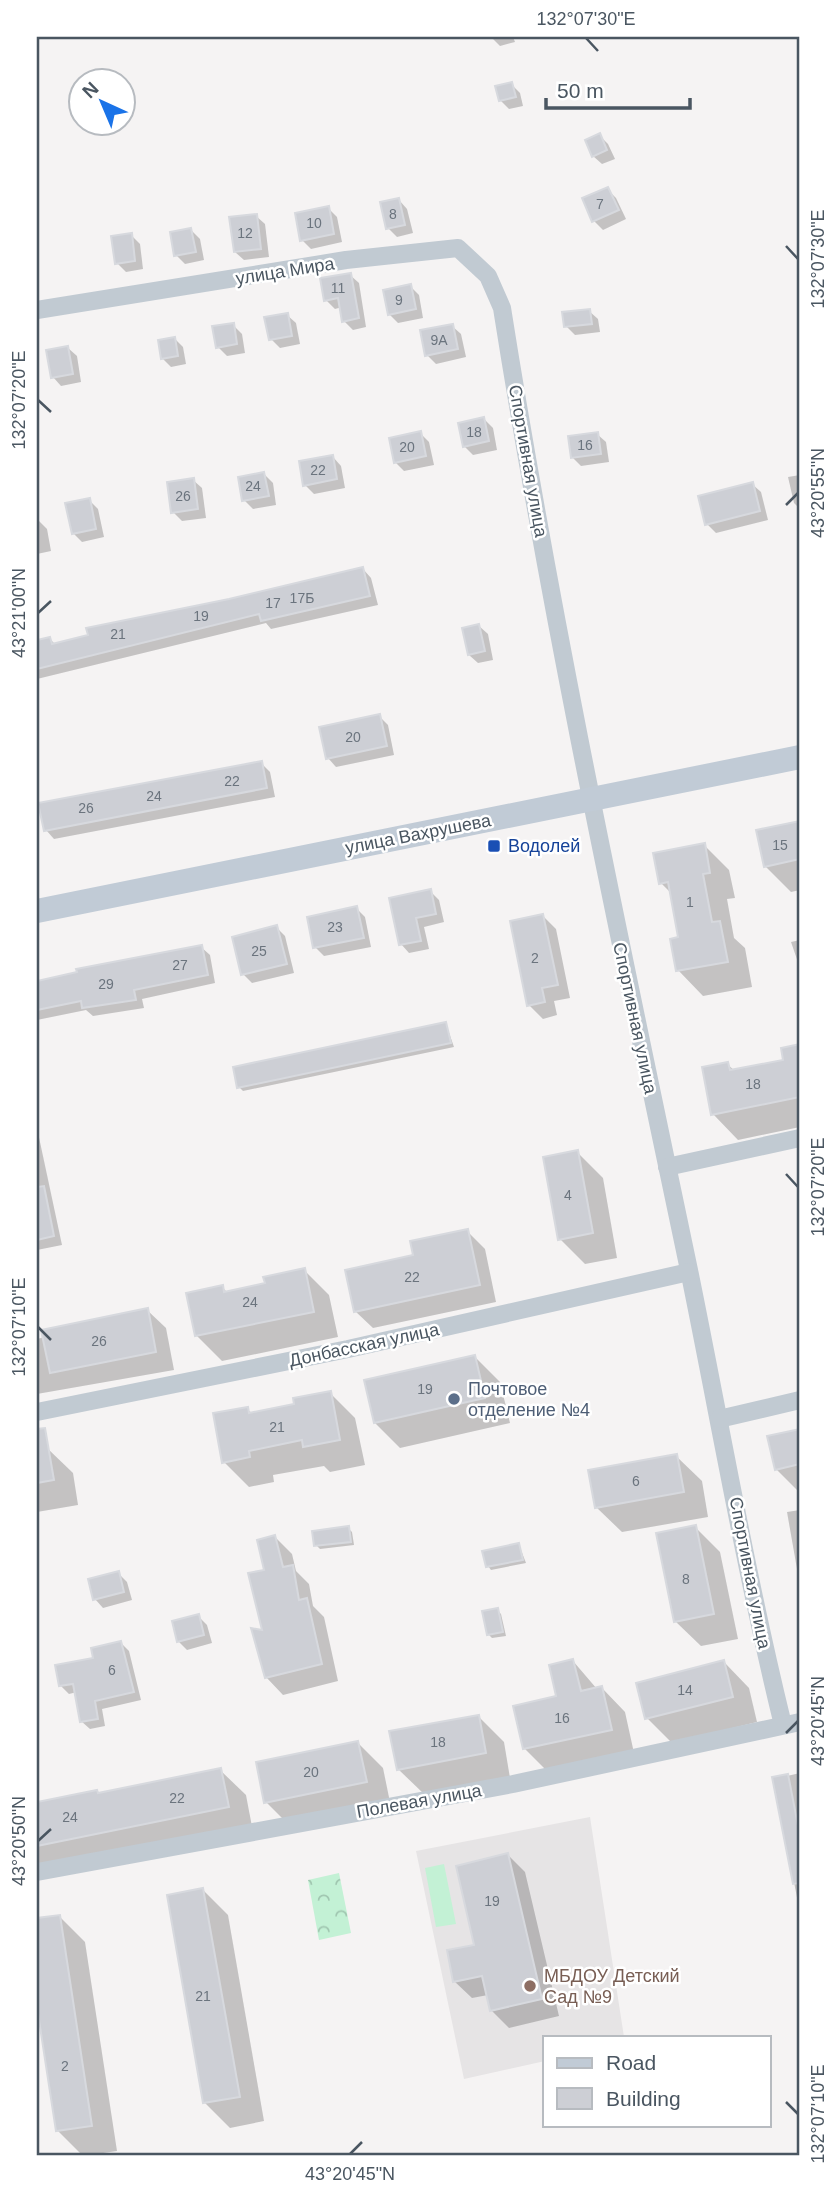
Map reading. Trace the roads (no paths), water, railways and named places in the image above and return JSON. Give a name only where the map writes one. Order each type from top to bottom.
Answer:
[{"type":"main road","name":"улица Вахрушева","points":[[37,911],[800,757]]},
{"type":"street","name":"улица Мира","points":[[37,310],[346,260],[458,248],[488,276],[502,308]]},
{"type":"street","name":"Спортивная улица","points":[[502,308],[589,799],[689,1272],[762,1640],[791,1723]]},
{"type":"street","points":[[667,1167],[800,1138]]},
{"type":"street","name":"Донбасская улица","points":[[37,1412],[362,1346],[689,1272]]},
{"type":"street","points":[[719,1419],[800,1400]]},
{"type":"street","name":"Полевая улица","points":[[37,1872],[513,1784],[791,1723]]},
{"type":"place","name":"Водолей","points":[[494,846]]},
{"type":"place","name":"Почтовое отделение №4","points":[[454,1399]]},
{"type":"place","name":"МБДОУ Детский Сад №9","points":[[530,1986]]}]
